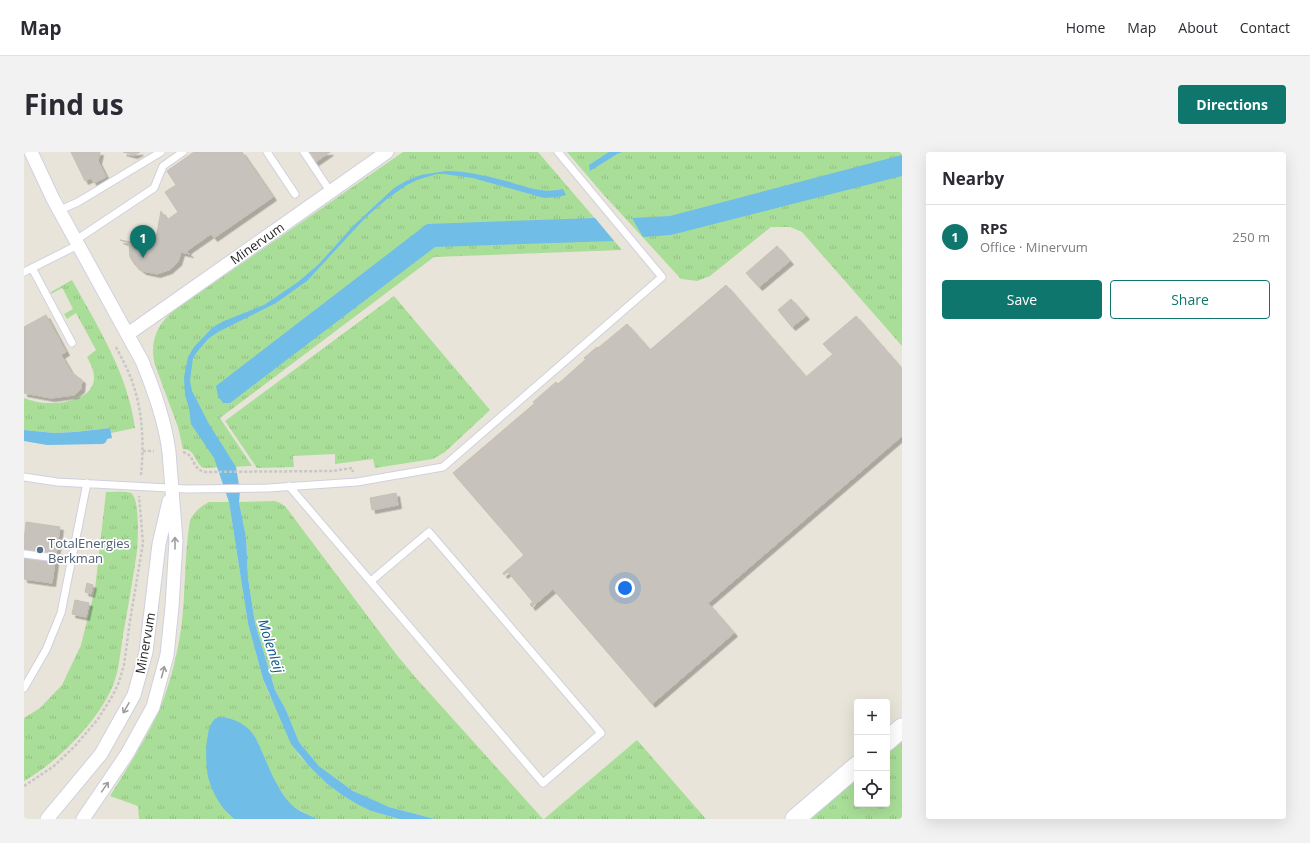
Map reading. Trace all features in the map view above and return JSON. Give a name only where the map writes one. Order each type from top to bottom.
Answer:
[{"type":"street","name":"Minervum","points":[[31,152],[60,210],[142,361],[159,406],[168,440],[172,488],[176,541],[172,607],[167,655],[153,707],[127,754],[83,819]]},
{"type":"street","name":"Minervum","points":[[128,334],[386,152]]},
{"type":"street","name":"Minervum","points":[[47,819],[101,754],[134,695],[146,652],[159,544],[172,488]]},
{"type":"street","points":[[890,738],[902,728]]},
{"type":"street","points":[[795,819],[854,769]]},
{"type":"lane","points":[[60,210],[78,202],[161,152]]},
{"type":"lane","points":[[24,272],[77,242],[154,188],[163,166],[183,152]]},
{"type":"lane","points":[[266,152],[295,194]]},
{"type":"lane","points":[[304,152],[330,191]]},
{"type":"lane","points":[[24,477],[57,482],[140,485],[172,488],[268,488],[357,482],[443,467],[662,277],[558,152]]},
{"type":"lane","points":[[32,268],[72,343]]},
{"type":"lane","points":[[24,688],[46,650],[61,613],[87,483]]},
{"type":"lane","points":[[289,486],[371,582],[543,783],[601,734],[429,532],[371,582]]},
{"type":"lane","points":[[24,554],[71,560]]},
{"type":"path","name":"Minervum","points":[[24,786],[54,766],[75,746],[98,719],[119,682],[124,665],[143,543],[139,495],[143,451],[140,416]]},
{"type":"path","points":[[206,472],[333,471],[352,468],[357,482]]},
{"type":"green space","points":[[403,152],[538,152],[622,250],[434,257],[220,418],[252,466],[203,468],[190,451],[183,449],[178,427],[155,365],[153,349],[159,327],[169,314]]},
{"type":"green space","points":[[567,152],[902,152],[902,346],[802,232],[790,227],[771,227],[710,276],[697,281],[681,279],[602,193]]},
{"type":"green space","points":[[72,280],[111,351],[126,389],[135,428],[111,433],[110,428],[54,433],[24,430],[24,398],[42,403],[70,401],[84,395],[90,390],[93,384],[94,377],[92,367],[87,357],[96,350],[76,313],[67,319],[64,314],[73,309],[63,289],[62,288],[51,294],[51,292]]},
{"type":"green space","points":[[394,296],[490,410],[445,452],[433,459],[375,468],[373,459],[335,464],[335,454],[293,456],[294,467],[257,468],[225,421]]},
{"type":"green space","points":[[106,492],[131,493],[136,503],[138,520],[137,551],[119,664],[115,679],[103,704],[95,717],[84,730],[61,754],[36,774],[24,781],[24,718],[40,708],[62,685],[81,645],[95,589]]},
{"type":"green space","points":[[274,501],[285,506],[396,654],[416,678],[543,819],[435,819],[389,807],[371,800],[353,791],[319,766],[299,742],[286,710],[275,690],[255,623],[248,578],[246,537],[239,502]]},
{"type":"green space","points":[[209,502],[229,502],[248,624],[263,679],[299,755],[326,783],[342,795],[371,811],[399,819],[317,819],[290,804],[276,784],[269,768],[207,735],[214,792],[228,814],[234,819],[139,819],[138,806],[110,796],[146,737],[156,717],[168,686],[181,629],[190,520],[198,510]]},
{"type":"green space","points":[[902,736],[902,819],[806,819],[854,778],[854,807],[890,807],[890,746]]},
{"type":"green space","points":[[637,740],[706,819],[544,819]]},
{"type":"water","points":[[609,152],[622,152],[590,171],[589,165]]},
{"type":"water","points":[[902,155],[902,176],[671,235],[643,237],[632,218],[670,216]]},
{"type":"water","points":[[446,171],[484,176],[541,190],[548,191],[563,189],[566,195],[544,198],[473,178],[444,174],[437,174],[417,180],[405,186],[387,199],[366,217],[307,281],[276,303],[218,332],[208,339],[193,358],[190,381],[192,391],[209,424],[236,467],[240,491],[239,502],[246,537],[248,578],[255,623],[275,690],[286,710],[299,742],[319,766],[353,791],[389,807],[435,819],[399,819],[371,811],[342,795],[326,783],[309,766],[291,744],[263,679],[248,624],[229,502],[214,458],[191,424],[189,408],[185,395],[184,377],[188,357],[194,347],[213,327],[264,305],[298,282],[319,264],[353,226],[394,188],[421,175]]},
{"type":"water","points":[[595,218],[614,241],[435,247],[230,403],[223,403],[218,396],[216,386],[427,224]]},
{"type":"water","points":[[110,428],[112,438],[107,439],[103,444],[47,445],[24,441],[24,430],[54,433]]},
{"type":"water","points":[[219,717],[230,718],[240,722],[252,733],[274,779],[285,797],[295,808],[317,819],[234,819],[222,807],[209,780],[206,749],[208,731],[214,720]]},
{"type":"building","points":[[71,152],[100,152],[98,161],[106,177],[94,183],[91,178],[85,181]]},
{"type":"building","points":[[123,152],[140,152],[134,155]]},
{"type":"building","points":[[194,152],[242,152],[273,197],[214,238],[211,234],[188,250],[187,253],[190,254],[181,252],[178,262],[169,270],[157,274],[143,271],[135,265],[130,257],[129,243],[120,240],[152,246],[155,244],[161,211],[167,220],[178,212],[165,192],[176,185],[167,171]]},
{"type":"building","points":[[307,152],[330,152],[314,163]]},
{"type":"building","points":[[777,246],[790,261],[759,287],[746,273]]},
{"type":"building","points":[[726,285],[806,377],[833,354],[823,344],[856,316],[902,369],[902,436],[708,603],[734,633],[652,704],[553,589],[532,607],[530,604],[533,602],[508,572],[504,575],[503,573],[524,555],[453,473],[535,403],[533,402],[556,382],[558,384],[586,359],[584,358],[627,324],[650,350]]},
{"type":"building","points":[[791,299],[806,316],[792,327],[778,310]]},
{"type":"building","points":[[46,315],[66,352],[61,355],[71,372],[82,380],[81,389],[74,395],[51,398],[24,393],[24,327]]},
{"type":"building","points":[[396,493],[398,505],[372,510],[370,498]]},
{"type":"building","points":[[26,522],[60,527],[52,583],[24,579],[24,542]]},
{"type":"building","points":[[87,583],[93,585],[91,594],[85,592]]},
{"type":"building","points":[[75,600],[89,603],[86,617],[72,614]]},
{"type":"place","name":"RPS","points":[[143,258]]},
{"type":"place","name":"TotalEnergies Berkman","points":[[40,550]]},
{"type":"water label","name":"Molenleij","points":[[271,646]]}]
